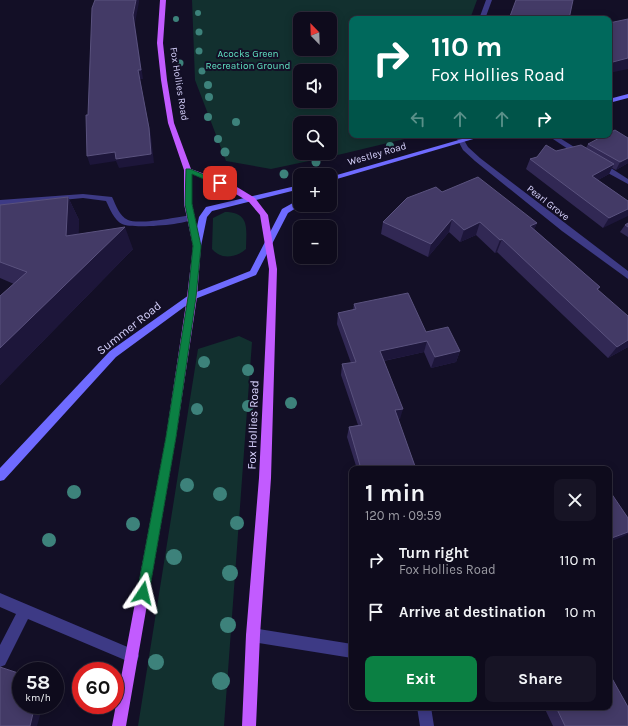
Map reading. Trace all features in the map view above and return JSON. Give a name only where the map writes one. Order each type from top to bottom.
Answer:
[{"type":"main road","name":"Fox Hollies Road","points":[[119,726],[171,437],[192,297],[197,246],[188,204],[188,170],[171,123],[164,80],[160,43],[164,0]]},
{"type":"main road","points":[[612,100],[628,96]]},
{"type":"main road","name":"Westley Road","points":[[337,177],[459,138]]},
{"type":"main road","name":"Fox Hollies Road","points":[[188,170],[229,186],[252,200],[264,215],[273,269],[265,478],[253,635],[249,726]]},
{"type":"main road","name":"Westley Road","points":[[337,179],[345,174]]},
{"type":"main road","points":[[197,246],[204,217],[209,209],[252,200],[293,189]]},
{"type":"main road","points":[[269,240],[285,211],[293,206]]},
{"type":"main road","name":"Summer Road","points":[[0,476],[113,354],[192,297],[253,273],[269,240]]},
{"type":"street","points":[[483,16],[489,0]]},
{"type":"street","name":"Pearl Grove","points":[[459,138],[470,153],[536,207],[628,276]]},
{"type":"street","points":[[555,138],[628,182]]},
{"type":"street","points":[[0,203],[83,196],[109,199],[116,213],[126,222],[141,224],[191,218]]},
{"type":"street","points":[[0,600],[132,656]]},
{"type":"street","points":[[0,660],[25,611]]},
{"type":"street","points":[[253,635],[349,651]]},
{"type":"street","points":[[424,710],[427,726]]},
{"type":"green space","name":"Acocks Green Recreation Ground","points":[[192,0],[477,0],[471,16],[349,16],[349,138],[409,138],[337,155],[337,116],[293,116],[293,160],[314,160],[271,169],[226,161],[195,80]]},
{"type":"green space","points":[[225,212],[239,215],[243,219],[246,229],[246,249],[233,256],[220,255],[212,249],[213,218]]},
{"type":"green space","points":[[239,336],[252,342],[224,726],[138,726],[198,349]]},
{"type":"building","points":[[95,0],[136,0],[133,15],[141,70],[138,70],[149,128],[151,154],[116,159],[115,152],[87,156],[86,115],[88,115],[92,8]]},
{"type":"building","points":[[516,0],[573,0],[570,16],[510,16]]},
{"type":"building","points":[[628,19],[628,58],[612,62],[612,22]]},
{"type":"building","points":[[615,130],[628,138],[628,158],[620,162],[588,144],[599,138],[612,138],[612,132]]},
{"type":"building","points":[[546,145],[556,151],[581,145],[614,164],[592,176],[628,201],[628,209],[609,218],[530,159],[537,157]]},
{"type":"building","points":[[478,177],[537,223],[530,226],[600,287],[597,289],[628,316],[628,340],[617,347],[502,239],[500,240],[480,222],[464,230],[452,219],[431,244],[383,222],[407,198],[436,187],[442,192]]},
{"type":"building","points":[[68,197],[66,236],[125,227],[0,348],[0,296],[27,272],[0,262],[0,205]]},
{"type":"building","points":[[408,293],[426,332],[448,327],[460,351],[435,357],[427,341],[380,351],[403,409],[395,410],[415,466],[360,466],[349,427],[362,425],[342,364],[356,362],[338,313],[356,309],[354,304]]},
{"type":"building","points":[[612,494],[628,518],[628,532],[612,538]]},
{"type":"building","points":[[0,667],[12,671],[12,714],[33,714],[30,726],[0,726]]},
{"type":"building","points":[[612,678],[628,707],[628,726],[565,726],[557,710],[612,710]]},
{"type":"route","points":[[143,593],[171,437],[192,297],[197,246],[188,204],[188,170],[220,183]]}]
